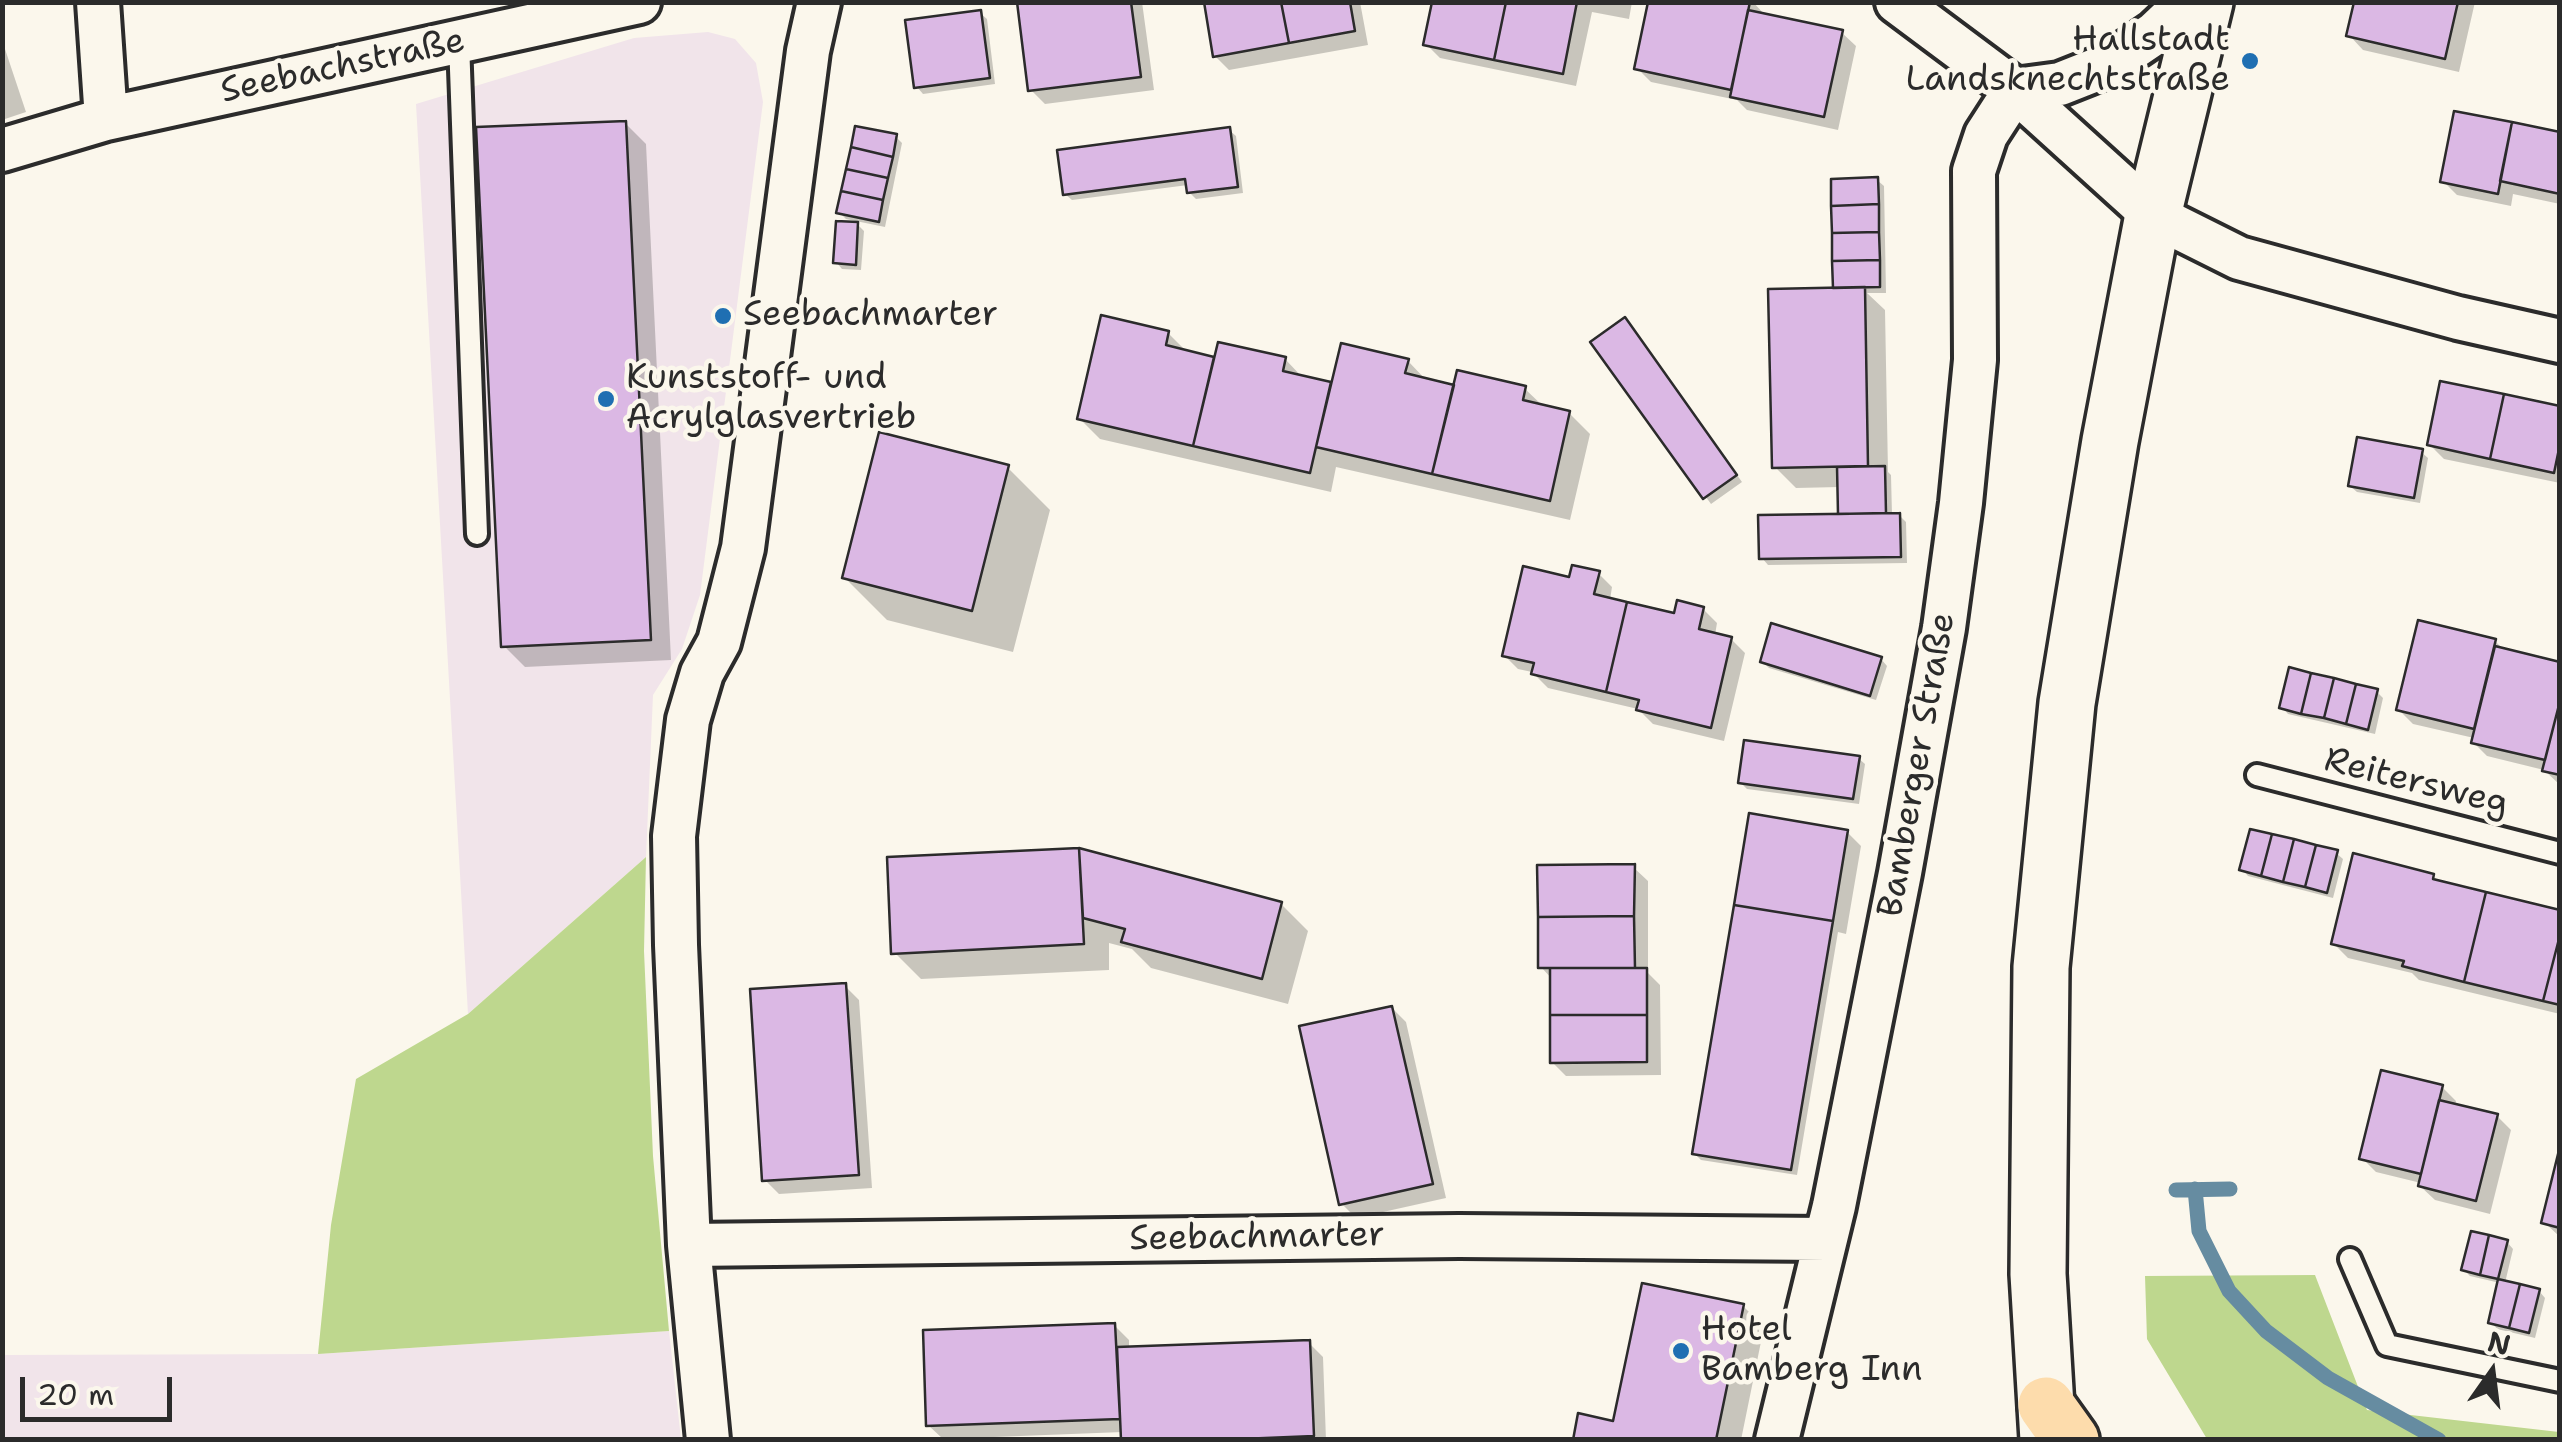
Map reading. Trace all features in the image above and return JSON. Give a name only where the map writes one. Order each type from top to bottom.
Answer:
[{"type":"main road","points":[[2055,1428],[2038,1274],[2041,966],[2067,703],[2110,441],[2153,215],[2206,2]]},
{"type":"street","points":[[98,2],[106,119]]},
{"type":"street","name":"Seebachstraße","points":[[2,150],[106,119],[639,2]]},
{"type":"street","points":[[708,1440],[689,1245],[674,836],[688,720],[702,673],[719,642],[743,548],[806,70],[819,2]]},
{"type":"street","points":[[1897,2],[2016,90],[2153,215],[2239,258],[2458,318],[2560,341]]},
{"type":"street","points":[[2016,90],[2060,84],[2108,64],[2144,41],[2188,2]]},
{"type":"street","name":"Bamberger Straße","points":[[1777,1440],[1826,1240],[1900,873],[1948,592],[1961,503],[1974,360],[1974,171],[1986,135],[2016,90]]},
{"type":"street","name":"Seebachmarter","points":[[689,1245],[1460,1236],[1826,1240]]},
{"type":"lane","points":[[459,42],[477,534]]},
{"type":"lane","name":"Reitersweg","points":[[2257,775],[2560,853]]},
{"type":"lane","points":[[2350,1259],[2387,1344],[2560,1381]]},
{"type":"shaded area","points":[[708,32],[735,39],[756,63],[763,102],[700,595],[682,649],[653,695],[646,857],[468,1014],[416,104],[634,38]]},
{"type":"shaded area","points":[[669,1331],[681,1439],[3,1440],[3,1355],[318,1354]]},
{"type":"green space","points":[[646,857],[644,951],[653,1156],[669,1331],[318,1354],[331,1225],[356,1079],[468,1014]]},
{"type":"green space","points":[[2315,1275],[2367,1410],[2559,1432],[2559,1439],[2207,1439],[2147,1339],[2145,1276]]},
{"type":"building","points":[[1017,2],[1131,2],[1141,77],[1028,91]]},
{"type":"building","points":[[1204,2],[1281,2],[1289,43],[1213,57]]},
{"type":"building","points":[[1281,2],[1350,2],[1355,31],[1289,43]]},
{"type":"building","points":[[1432,2],[1506,2],[1494,60],[1423,45]]},
{"type":"building","points":[[1506,2],[1577,2],[1563,74],[1494,60]]},
{"type":"building","points":[[1648,2],[1750,2],[1731,90],[1634,69]]},
{"type":"building","points":[[2354,2],[2458,2],[2445,59],[2346,36]]},
{"type":"building","points":[[981,10],[990,78],[914,88],[905,20]]},
{"type":"building","points":[[1748,10],[1843,30],[1824,117],[1730,97]]},
{"type":"building","points":[[2454,111],[2512,122],[2498,194],[2440,182]]},
{"type":"building","points":[[626,121],[651,640],[501,647],[476,127]]},
{"type":"building","points":[[2512,122],[2560,132],[2560,194],[2500,181]]},
{"type":"building","points":[[855,126],[897,134],[893,157],[851,147]]},
{"type":"building","points":[[1230,127],[1238,187],[1187,193],[1185,179],[1063,195],[1057,150]]},
{"type":"building","points":[[851,147],[893,157],[888,178],[846,169]]},
{"type":"building","points":[[846,169],[888,178],[883,200],[841,191]]},
{"type":"building","points":[[1878,177],[1879,204],[1831,206],[1831,179]]},
{"type":"building","points":[[841,191],[883,200],[879,222],[836,213]]},
{"type":"building","points":[[1879,204],[1879,232],[1832,233],[1831,206]]},
{"type":"building","points":[[836,221],[858,222],[856,265],[833,263]]},
{"type":"building","points":[[1879,232],[1880,260],[1832,261],[1832,233]]},
{"type":"building","points":[[1880,260],[1880,287],[1833,288],[1832,261]]},
{"type":"building","points":[[1865,287],[1868,466],[1772,468],[1768,289]]},
{"type":"building","points":[[1101,315],[1169,331],[1166,345],[1214,357],[1193,446],[1077,419]]},
{"type":"building","points":[[1625,317],[1737,475],[1703,499],[1590,342]]},
{"type":"building","points":[[1218,342],[1286,357],[1283,371],[1331,382],[1310,473],[1193,446]]},
{"type":"building","points":[[1341,343],[1409,359],[1405,373],[1454,385],[1432,474],[1316,447]]},
{"type":"building","points":[[1457,370],[1526,386],[1523,400],[1570,411],[1550,501],[1432,474]]},
{"type":"building","points":[[2440,381],[2504,394],[2490,459],[2427,445]]},
{"type":"building","points":[[2504,394],[2560,406],[2560,444],[2554,473],[2490,459]]},
{"type":"building","points":[[879,432],[1009,465],[972,611],[842,578]]},
{"type":"building","points":[[2357,437],[2423,449],[2414,498],[2348,486]]},
{"type":"building","points":[[1885,466],[1886,513],[1838,514],[1837,467]]},
{"type":"building","points":[[1900,513],[1901,557],[1759,559],[1758,515]]},
{"type":"building","points":[[1572,565],[1600,571],[1594,594],[1627,602],[1606,692],[1531,674],[1534,663],[1502,656],[1523,566],[1569,577]]},
{"type":"building","points":[[1677,600],[1704,607],[1699,629],[1732,637],[1711,728],[1636,710],[1639,700],[1606,692],[1627,602],[1674,613]]},
{"type":"building","points":[[2418,620],[2496,639],[2474,729],[2396,710]]},
{"type":"building","points":[[1771,623],[1882,657],[1870,696],[1760,662]]},
{"type":"building","points":[[2495,646],[2560,662],[2560,701],[2545,760],[2471,743]]},
{"type":"building","points":[[2289,667],[2311,673],[2301,714],[2279,708]]},
{"type":"building","points":[[2311,673],[2334,678],[2324,718],[2301,714]]},
{"type":"building","points":[[2334,678],[2356,684],[2346,724],[2324,718]]},
{"type":"building","points":[[2356,684],[2378,689],[2368,730],[2346,724]]},
{"type":"building","points":[[2560,701],[2560,775],[2542,771]]},
{"type":"building","points":[[1744,740],[1860,756],[1853,799],[1738,783]]},
{"type":"building","points":[[1749,813],[1848,830],[1833,921],[1734,905]]},
{"type":"building","points":[[2250,829],[2272,834],[2261,876],[2239,870]]},
{"type":"building","points":[[2272,834],[2294,839],[2283,882],[2261,876]]},
{"type":"building","points":[[2294,839],[2316,845],[2305,887],[2283,882]]},
{"type":"building","points":[[2316,845],[2338,850],[2327,893],[2305,887]]},
{"type":"building","points":[[1079,848],[1084,944],[891,954],[887,857]]},
{"type":"building","points":[[1079,848],[1282,902],[1262,979],[1121,942],[1125,929],[1083,918]]},
{"type":"building","points":[[2353,853],[2486,892],[2464,982],[2402,966],[2404,961],[2331,944]]},
{"type":"building","points":[[1635,864],[1634,916],[1538,917],[1537,865]]},
{"type":"building","points":[[2486,892],[2560,910],[2560,935],[2543,1001],[2464,982]]},
{"type":"building","points":[[1734,905],[1833,921],[1791,1170],[1692,1154]]},
{"type":"building","points":[[1634,916],[1635,968],[1538,968],[1538,917]]},
{"type":"building","points":[[2560,935],[2560,1005],[2543,1001]]},
{"type":"building","points":[[1550,968],[1647,968],[1647,1015],[1550,1015]]},
{"type":"building","points":[[846,983],[859,1175],[762,1181],[750,989]]},
{"type":"building","points":[[1392,1006],[1433,1184],[1339,1205],[1299,1026]]},
{"type":"building","points":[[1550,1015],[1647,1015],[1647,1062],[1550,1063]]},
{"type":"building","points":[[2381,1070],[2443,1085],[2421,1174],[2359,1159]]},
{"type":"building","points":[[2439,1100],[2498,1114],[2476,1201],[2418,1186]]},
{"type":"building","points":[[2560,1146],[2560,1228],[2541,1223]]},
{"type":"building","points":[[2471,1231],[2489,1235],[2480,1275],[2461,1270]]},
{"type":"building","points":[[2489,1235],[2508,1240],[2498,1279],[2480,1275]]},
{"type":"building","points":[[2498,1279],[2520,1284],[2509,1328],[2488,1323]]},
{"type":"building","name":"Hotel Bamberg Inn","points":[[1642,1283],[1744,1304],[1716,1440],[1573,1440],[1578,1413],[1613,1421]]},
{"type":"building","points":[[2520,1284],[2540,1289],[2529,1333],[2509,1328]]},
{"type":"building","points":[[1115,1323],[1120,1419],[926,1426],[923,1330]]},
{"type":"building","points":[[1310,1340],[1314,1436],[1121,1440],[1117,1347]]},
{"type":"waterway","points":[[2195,1189],[2199,1231],[2229,1291],[2266,1331],[2328,1378],[2439,1440]]},
{"type":"waterway","points":[[2176,1190],[2230,1189]]},
{"type":"place","name":"Hallstadt Landsknechtstraße","points":[[2250,61]]},
{"type":"place","name":"Seebachmarter","points":[[723,316]]},
{"type":"place","name":"Kunststoff- und Acrylglasvertrieb","points":[[606,399]]},
{"type":"place","name":"Hotel Bamberg Inn","points":[[1681,1351]]}]
